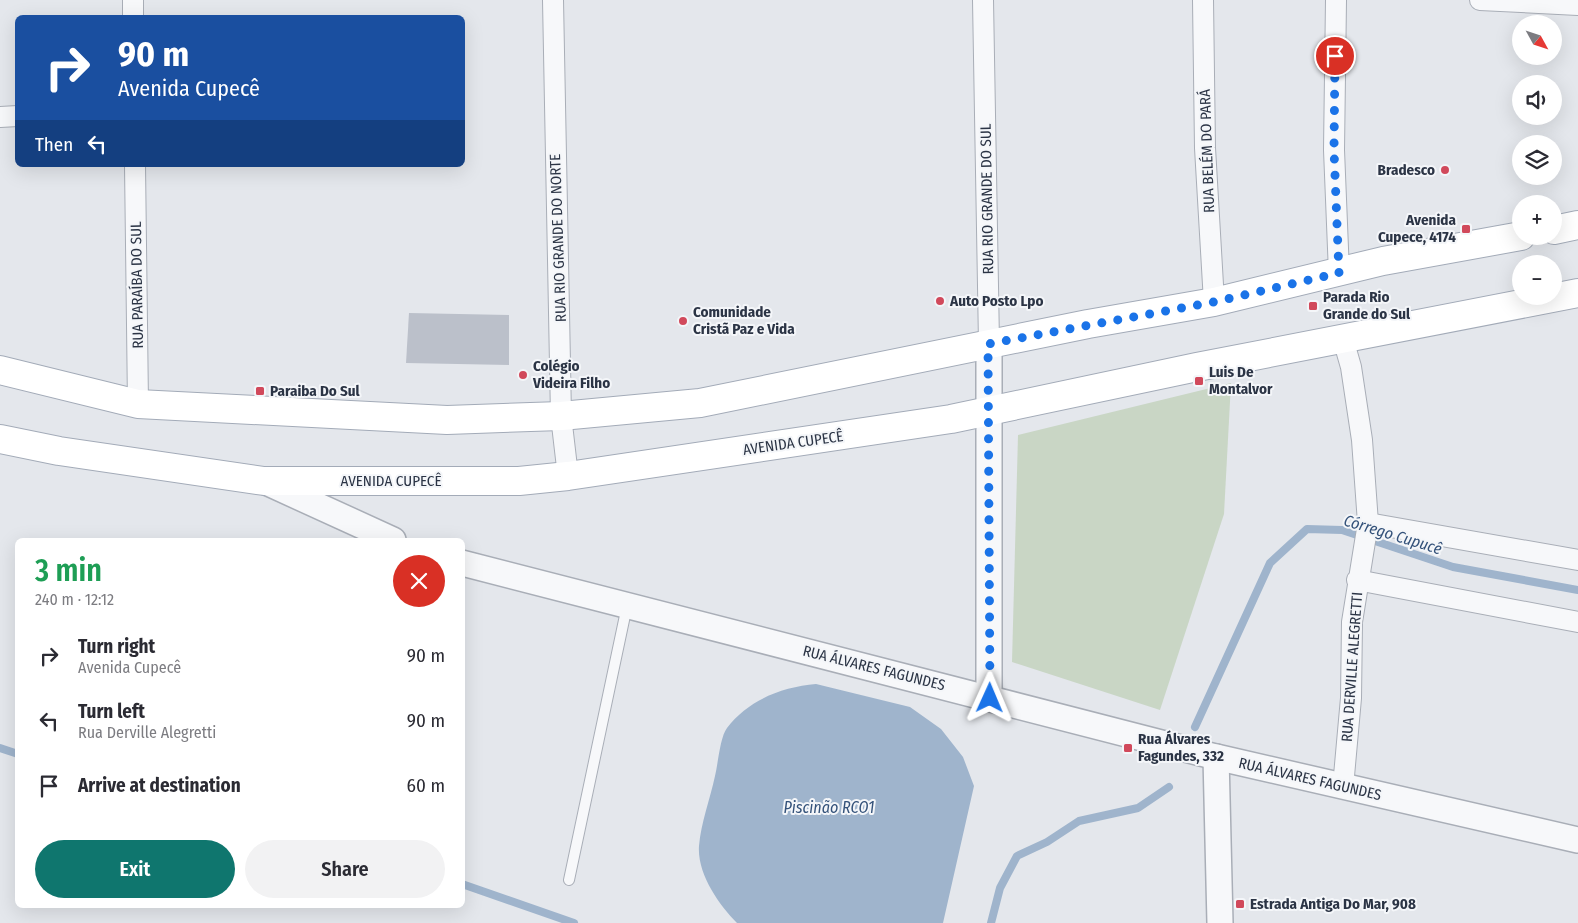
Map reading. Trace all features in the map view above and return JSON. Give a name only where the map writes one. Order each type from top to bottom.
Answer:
[{"type":"main road","points":[[1562,228],[1578,225]]},
{"type":"main road","points":[[0,370],[138,404],[447,420],[561,416],[700,403],[988,344],[1214,302],[1383,261],[1512,238]]},
{"type":"main road","name":"AVENIDA CUPECÊ","points":[[0,439],[59,452],[264,481],[520,481],[568,476],[990,412],[1197,367],[1578,293]]},
{"type":"street","points":[[133,0],[134,15]]},
{"type":"street","name":"RUA RIO GRANDE DO NORTE","points":[[553,0],[561,416],[568,476]]},
{"type":"street","name":"RUA RIO GRANDE DO SUL","points":[[983,0],[990,412],[990,698]]},
{"type":"street","name":"RUA BELÉM DO PARÁ","points":[[1203,0],[1205,148],[1214,302]]},
{"type":"street","points":[[1336,0],[1334,150],[1339,273]]},
{"type":"street","points":[[1480,0],[1578,4]]},
{"type":"street","points":[[0,117],[15,116]]},
{"type":"street","name":"RUA PARAÍBA DO SUL","points":[[135,167],[138,404]]},
{"type":"street","name":"RUA DERVILLE ALEGRETTI","points":[[1343,339],[1351,368],[1362,440],[1367,527],[1352,622],[1351,698],[1343,787]]},
{"type":"street","points":[[264,481],[389,538]]},
{"type":"street","points":[[1367,527],[1578,560]]},
{"type":"street","name":"RUA ÁLVARES FAGUNDES","points":[[465,564],[1216,757],[1578,840]]},
{"type":"street","points":[[1358,577],[1578,622]]},
{"type":"street","points":[[1216,757],[1220,923]]},
{"type":"lane","points":[[569,880],[627,605]]},
{"type":"green space","points":[[1231,383],[1224,514],[1160,710],[1012,662],[1018,435]]},
{"type":"water","name":"Piscinão RCO1","points":[[816,684],[910,707],[941,729],[963,757],[974,786],[943,923],[737,923],[723,907],[705,878],[699,857],[699,846],[721,744],[727,728],[745,710],[767,697],[791,688]]},
{"type":"building","points":[[409,313],[509,315],[509,365],[406,363]]},
{"type":"waterway","name":"Córrego Cupucê","points":[[1195,727],[1270,563],[1307,529],[1342,530],[1453,567],[1578,590]]},
{"type":"waterway","points":[[0,748],[15,753]]},
{"type":"waterway","name":"Córrego Cupucê","points":[[991,923],[1000,888],[1017,856],[1047,842],[1079,821],[1138,808],[1169,787]]},
{"type":"waterway","points":[[465,885],[574,923]]},
{"type":"place","name":"Bradesco","points":[[1445,170]]},
{"type":"place","name":"Avenida Cupece, 4174","points":[[1466,229]]},
{"type":"place","name":"Auto Posto Lpo","points":[[940,301]]},
{"type":"place","name":"Parada Rio Grande do Sul","points":[[1313,306]]},
{"type":"place","name":"Comunidade Cristã Paz e Vida","points":[[683,321]]},
{"type":"place","name":"Colégio Videira Filho","points":[[523,375]]},
{"type":"place","name":"Luis De Montalvor","points":[[1199,381]]},
{"type":"place","name":"Paraiba Do Sul","points":[[260,391]]},
{"type":"place","name":"Rua Álvares Fagundes, 332","points":[[1128,748]]},
{"type":"place","name":"Estrada Antiga Do Mar, 908","points":[[1240,904]]},
{"type":"route","points":[[990,698],[988,344],[1214,302],[1339,273],[1336,243],[1334,150],[1335,56]]}]
